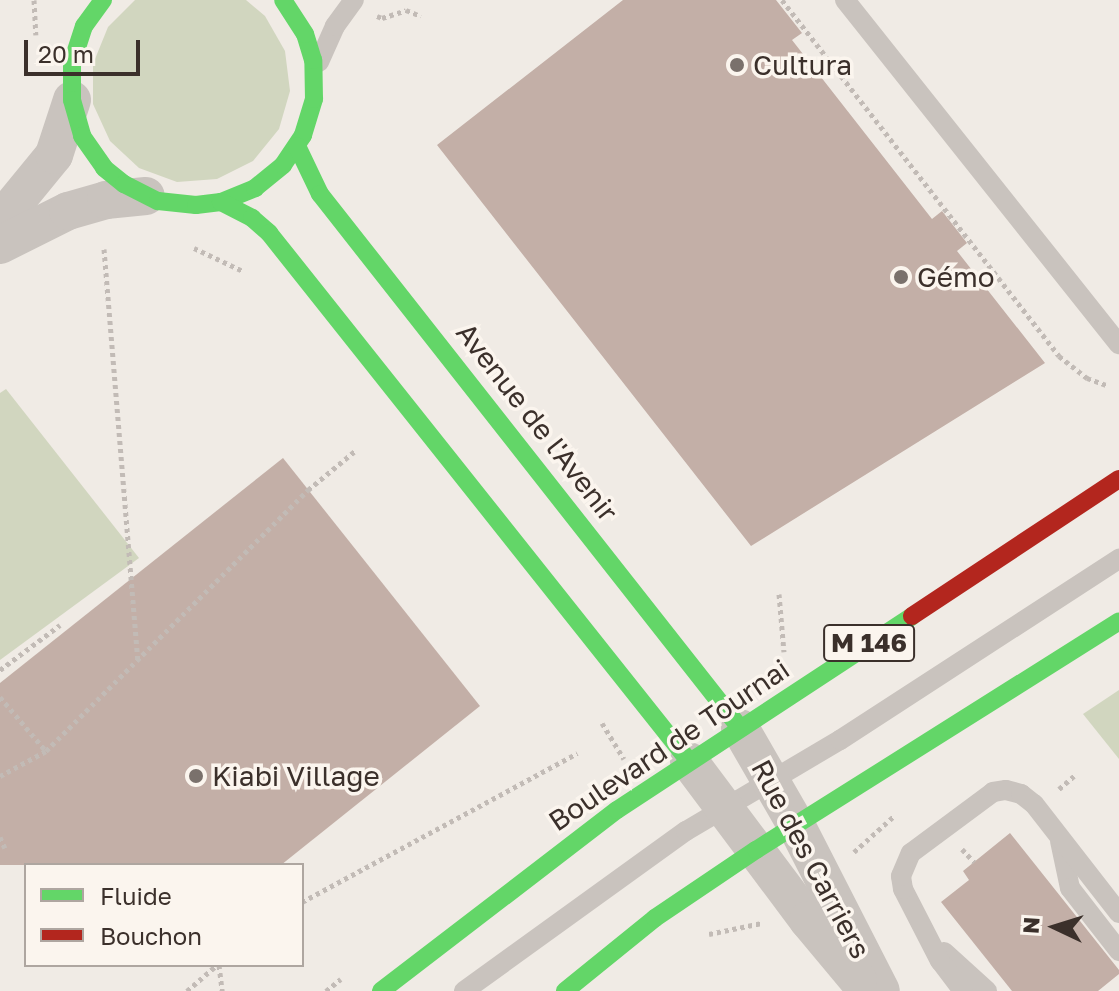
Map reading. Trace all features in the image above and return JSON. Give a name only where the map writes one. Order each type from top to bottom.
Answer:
[{"type":"main road","points":[[103,0],[79,37],[72,62],[72,100],[82,136],[96,158],[124,184],[146,196],[183,205],[221,202],[265,182],[297,146],[311,111],[315,74],[305,34],[283,0]]},
{"type":"main road","points":[[74,8],[79,37]]},
{"type":"main road","name":"Avenue de l'Avenir","points":[[297,146],[307,173],[320,194],[740,728]]},
{"type":"main road","points":[[221,202],[252,218],[269,233],[689,761]]},
{"type":"main road","name":"Boulevard de Tournai","points":[[381,991],[605,819],[1119,479]]},
{"type":"main road","points":[[565,991],[655,918],[756,850],[1119,621]]},
{"type":"street","points":[[0,221],[54,155],[72,100]]},
{"type":"street","points":[[0,245],[68,211],[106,200],[146,196]]},
{"type":"street","name":"Rue des Carriers","points":[[740,728],[796,825],[881,991]]},
{"type":"street","name":"Rue des Carriers","points":[[689,761],[868,991]]},
{"type":"lane","points":[[315,74],[335,26],[354,0]]},
{"type":"lane","points":[[845,0],[1119,344]]},
{"type":"lane","points":[[464,991],[635,866],[724,807],[771,781],[1119,559]]},
{"type":"lane","points":[[963,991],[929,940],[903,889],[903,866],[911,853],[993,792],[1006,790],[1021,794],[1034,804],[1119,913]]},
{"type":"lane","points":[[1059,836],[1070,888],[1119,951]]},
{"type":"lane","points":[[929,940],[987,991]]},
{"type":"path","points":[[782,0],[1059,356],[1087,378],[1109,386]]},
{"type":"path","points":[[182,243],[251,276]]},
{"type":"path","points":[[104,249],[138,663]]},
{"type":"path","points":[[0,776],[46,751],[138,663],[308,490],[355,451]]},
{"type":"path","points":[[779,594],[784,653]]},
{"type":"path","points":[[0,670],[60,625]]},
{"type":"path","points":[[0,697],[46,751]]},
{"type":"path","points":[[594,710],[625,760]]},
{"type":"path","points":[[304,901],[577,753]]},
{"type":"path","points":[[1056,792],[1074,776]]},
{"type":"path","points":[[0,837],[5,848]]},
{"type":"path","points":[[703,935],[766,922]]},
{"type":"path","points":[[187,991],[216,967]]},
{"type":"path","points":[[218,967],[222,991]]},
{"type":"green space","points":[[135,0],[246,0],[265,16],[285,51],[290,91],[279,129],[253,161],[217,179],[177,182],[139,168],[110,141],[93,104],[93,64],[108,27]]},
{"type":"green space","points":[[6,389],[139,558],[0,660],[0,393]]},
{"type":"green space","points":[[1119,690],[1119,759],[1083,714]]},
{"type":"building","points":[[623,0],[776,0],[802,33],[792,40],[932,219],[942,211],[967,243],[957,251],[1045,363],[751,546],[437,145]]},
{"type":"building","name":"Kiabi Village","points":[[283,458],[480,706],[284,863],[0,865],[0,683]]},
{"type":"building","points":[[1010,833],[1119,970],[1119,974],[1098,991],[1012,991],[941,902],[969,880],[963,871]]},
{"type":"traffic: fast","points":[[103,0],[84,26],[72,62],[72,100],[82,136],[104,168],[124,184],[158,201],[196,205],[221,202],[255,188],[283,165],[303,135],[314,99],[313,60],[305,34],[283,0]]},
{"type":"traffic: fast","points":[[297,146],[320,194],[740,728]]},
{"type":"traffic: fast","points":[[221,202],[252,218],[269,233],[689,761]]},
{"type":"traffic: fast","points":[[381,991],[617,810],[912,616]]},
{"type":"traffic: fast","points":[[565,991],[655,918],[756,850],[1119,621]]},
{"type":"traffic: jam","points":[[912,616],[1119,479]]},
{"type":"place","name":"Cultura","points":[[737,65]]},
{"type":"place","name":"Gémo","points":[[901,277]]},
{"type":"place","name":"Kiabi Village","points":[[196,776]]}]
